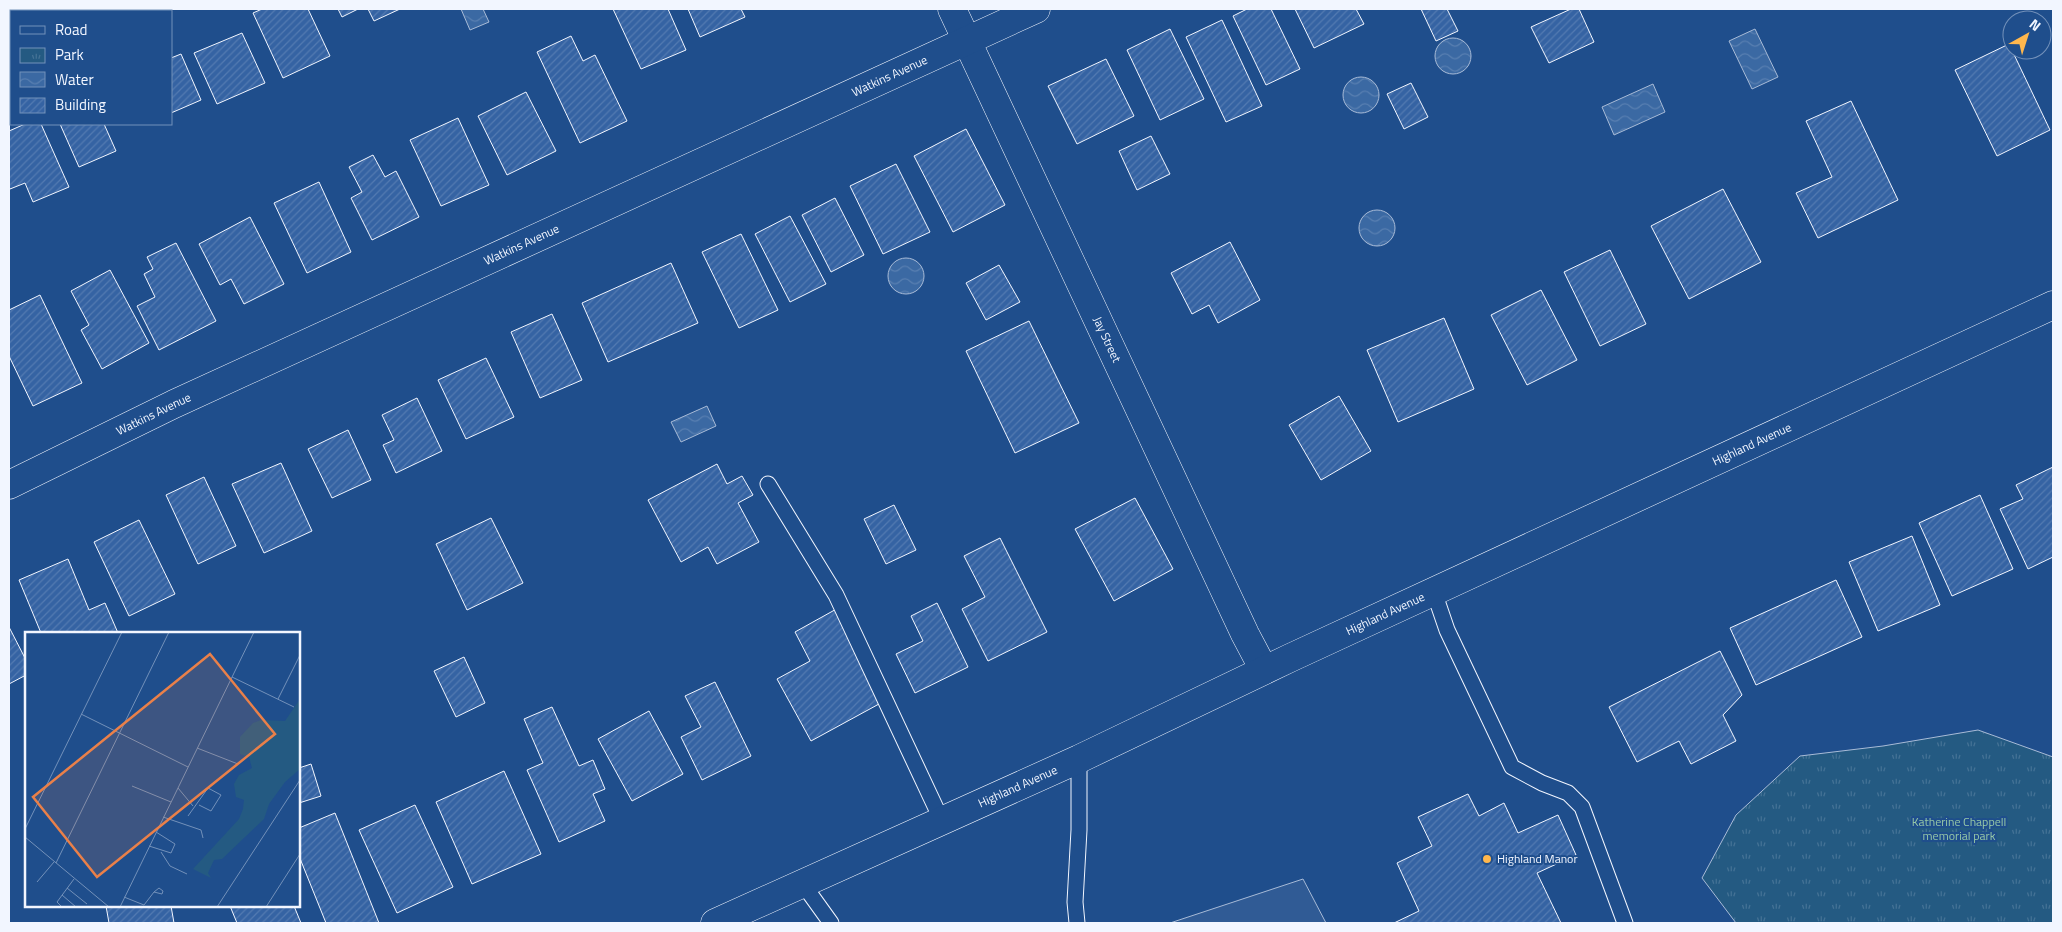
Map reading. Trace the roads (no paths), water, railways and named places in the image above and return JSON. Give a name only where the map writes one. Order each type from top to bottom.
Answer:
[{"type":"street","name":"Jay Street","points":[[952,9],[1245,634],[1264,670]]},
{"type":"street","name":"Watkins Avenue","points":[[9,485],[174,404],[1036,9]]},
{"type":"street","name":"Highland Avenue","points":[[715,923],[1079,759],[1264,670],[2053,305]]},
{"type":"lane","points":[[768,484],[836,596],[942,821]]},
{"type":"lane","points":[[1434,592],[1448,630],[1512,767],[1542,783],[1568,793],[1582,807],[1626,923]]},
{"type":"lane","points":[[1077,923],[1075,902],[1079,830],[1079,759]]},
{"type":"lane","points":[[802,884],[831,923]]},
{"type":"water","points":[[461,9],[483,9],[489,22],[470,30]]},
{"type":"water","points":[[1755,29],[1778,77],[1752,89],[1729,41]]},
{"type":"water","points":[[1453,38],[1460,39],[1466,43],[1470,49],[1470,63],[1466,69],[1460,73],[1453,74],[1446,73],[1440,69],[1436,63],[1435,56],[1436,49],[1440,43],[1446,39]]},
{"type":"water","points":[[1361,77],[1368,78],[1374,82],[1378,88],[1378,102],[1374,108],[1368,112],[1361,113],[1354,112],[1348,108],[1344,102],[1343,95],[1344,88],[1348,82],[1354,78]]},
{"type":"water","points":[[1653,84],[1665,112],[1614,135],[1602,107]]},
{"type":"water","points":[[1377,210],[1384,211],[1390,215],[1394,221],[1394,235],[1390,241],[1384,245],[1377,246],[1370,245],[1364,241],[1360,235],[1359,228],[1360,221],[1364,215],[1370,211]]},
{"type":"water","points":[[906,258],[913,259],[919,263],[923,269],[923,283],[919,289],[913,293],[906,294],[899,293],[893,289],[889,283],[888,276],[889,269],[893,263],[899,259]]},
{"type":"water","points":[[707,406],[716,426],[681,442],[671,422]]},
{"type":"place","name":"Highland Manor","points":[[1487,859]]},
{"type":"park label","name":"Katherine Chappell memorial park","points":[[1959,829]]}]
